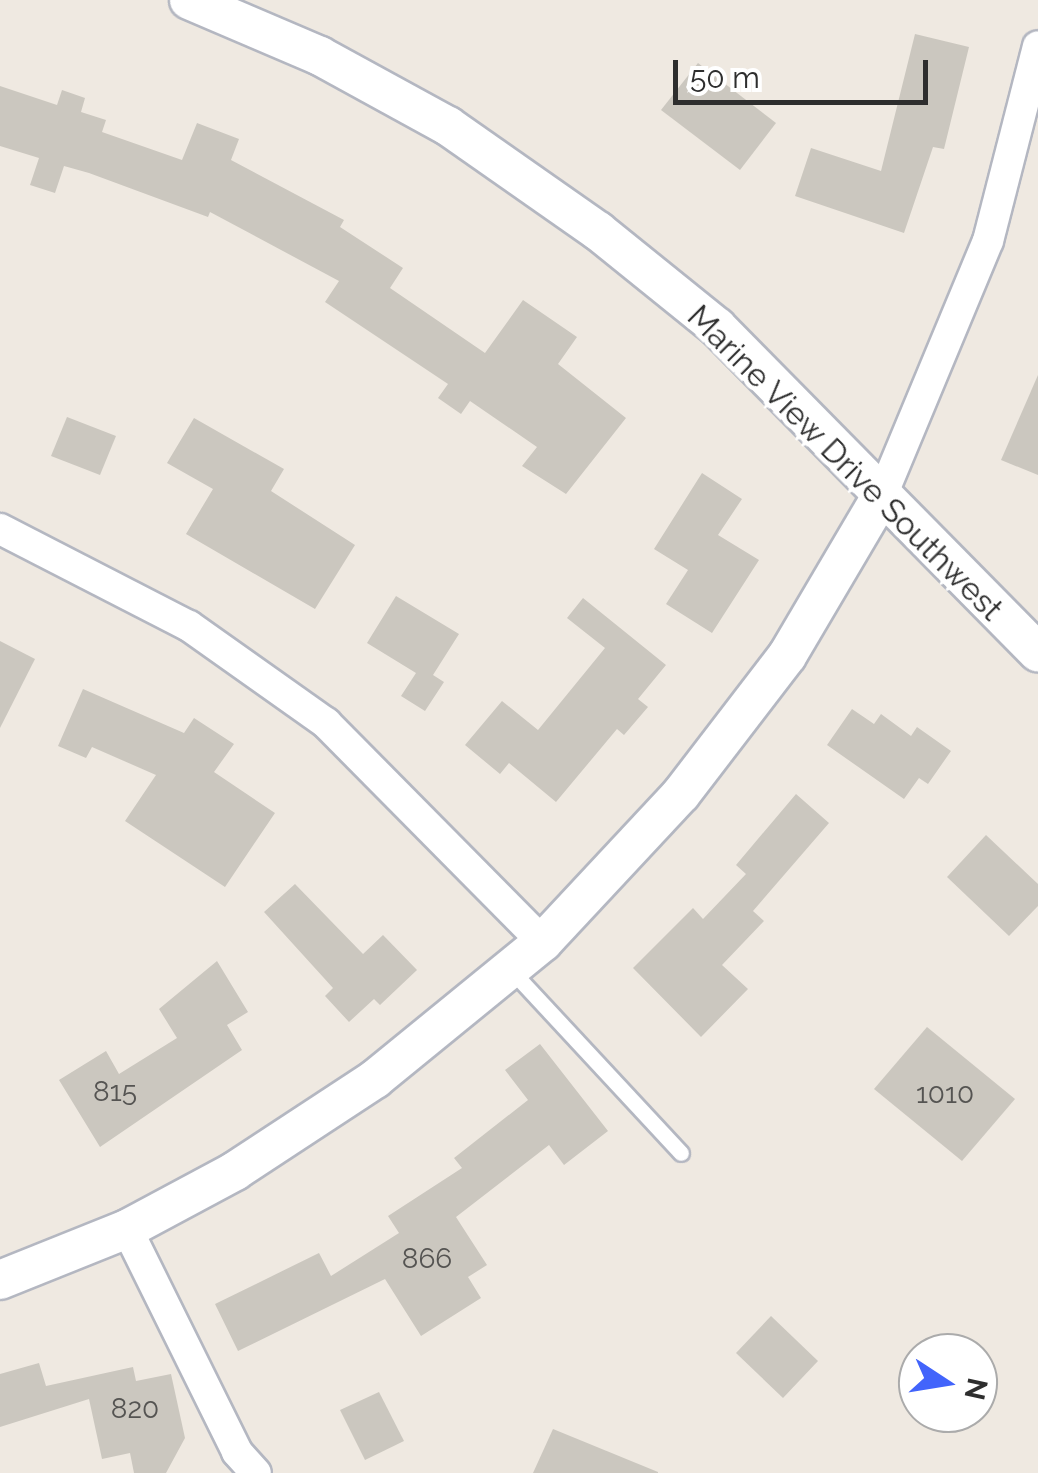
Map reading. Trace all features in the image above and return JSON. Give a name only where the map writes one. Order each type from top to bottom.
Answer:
[{"type":"street","name":"Marine View Drive Southwest","points":[[189,0],[320,56],[448,126],[583,221],[718,328],[883,493],[987,608],[1038,652]]},
{"type":"street","points":[[0,1280],[127,1228],[235,1171],[375,1079],[544,942],[681,794],[787,656],[883,493],[988,240],[1038,46]]},
{"type":"street","points":[[0,529],[189,626],[326,722],[544,942]]},
{"type":"street","points":[[127,1228],[237,1452],[256,1473]]},
{"type":"lane","points":[[510,969],[682,1153]]},
{"type":"building","points":[[915,34],[969,47],[944,149],[933,147],[904,233],[795,196],[811,148],[881,171]]},
{"type":"building","points":[[698,63],[776,123],[740,170],[661,110]]},
{"type":"building","points":[[0,86],[57,105],[62,90],[85,98],[81,112],[106,120],[102,132],[182,160],[197,123],[239,139],[231,160],[344,220],[340,227],[403,268],[390,288],[485,353],[523,300],[577,337],[558,364],[626,418],[566,494],[522,466],[537,447],[470,401],[461,414],[438,398],[448,384],[325,302],[339,281],[210,212],[208,217],[89,173],[64,166],[55,193],[30,185],[39,158],[0,146]]},
{"type":"building","points":[[1038,375],[1038,475],[1001,460]]},
{"type":"building","points":[[67,417],[116,436],[100,475],[51,456]]},
{"type":"building","points":[[194,418],[284,469],[271,491],[355,545],[315,609],[186,534],[213,489],[167,463]]},
{"type":"building","points":[[702,473],[742,499],[718,535],[759,560],[712,633],[666,604],[688,570],[654,549]]},
{"type":"building","points":[[396,596],[459,634],[433,675],[444,682],[425,711],[401,696],[416,673],[367,643]]},
{"type":"building","points":[[583,598],[666,665],[638,699],[648,707],[624,735],[617,729],[556,802],[509,763],[500,774],[465,745],[502,701],[538,730],[605,648],[567,618]]},
{"type":"building","points":[[0,641],[35,659],[0,728]]},
{"type":"building","points":[[83,689],[184,733],[194,718],[234,744],[214,772],[275,813],[225,887],[125,821],[156,775],[92,747],[86,758],[58,746]]},
{"type":"building","points":[[852,709],[874,724],[881,714],[911,736],[917,727],[951,751],[928,784],[919,778],[904,799],[827,745]]},
{"type":"building","points":[[796,794],[829,823],[753,911],[764,921],[722,965],[748,989],[701,1037],[633,968],[693,908],[703,919],[746,874],[736,865]]},
{"type":"building","points":[[986,835],[1038,884],[1038,906],[1009,936],[947,877]]},
{"type":"building","points":[[295,884],[363,954],[383,935],[417,970],[380,1005],[374,999],[349,1022],[325,996],[333,988],[264,912]]},
{"type":"building","points":[[217,961],[248,1012],[227,1025],[242,1050],[100,1147],[59,1080],[106,1051],[119,1074],[177,1038],[159,1009]]},
{"type":"building","points":[[927,1027],[1015,1099],[962,1161],[874,1089]]},
{"type":"building","points":[[540,1044],[608,1131],[564,1165],[549,1145],[456,1217],[487,1265],[468,1277],[481,1298],[421,1336],[385,1279],[238,1351],[215,1304],[319,1253],[331,1276],[399,1233],[388,1216],[462,1168],[454,1158],[528,1100],[505,1070]]},
{"type":"building","points":[[771,1316],[818,1361],[783,1398],[736,1353]]},
{"type":"building","points":[[39,1363],[46,1386],[133,1367],[136,1381],[171,1374],[185,1438],[166,1473],[134,1473],[130,1453],[102,1459],[89,1399],[0,1427],[0,1374]]},
{"type":"building","points":[[379,1392],[404,1441],[365,1460],[340,1410]]},
{"type":"building","points":[[553,1429],[658,1472],[658,1473],[533,1473]]}]
